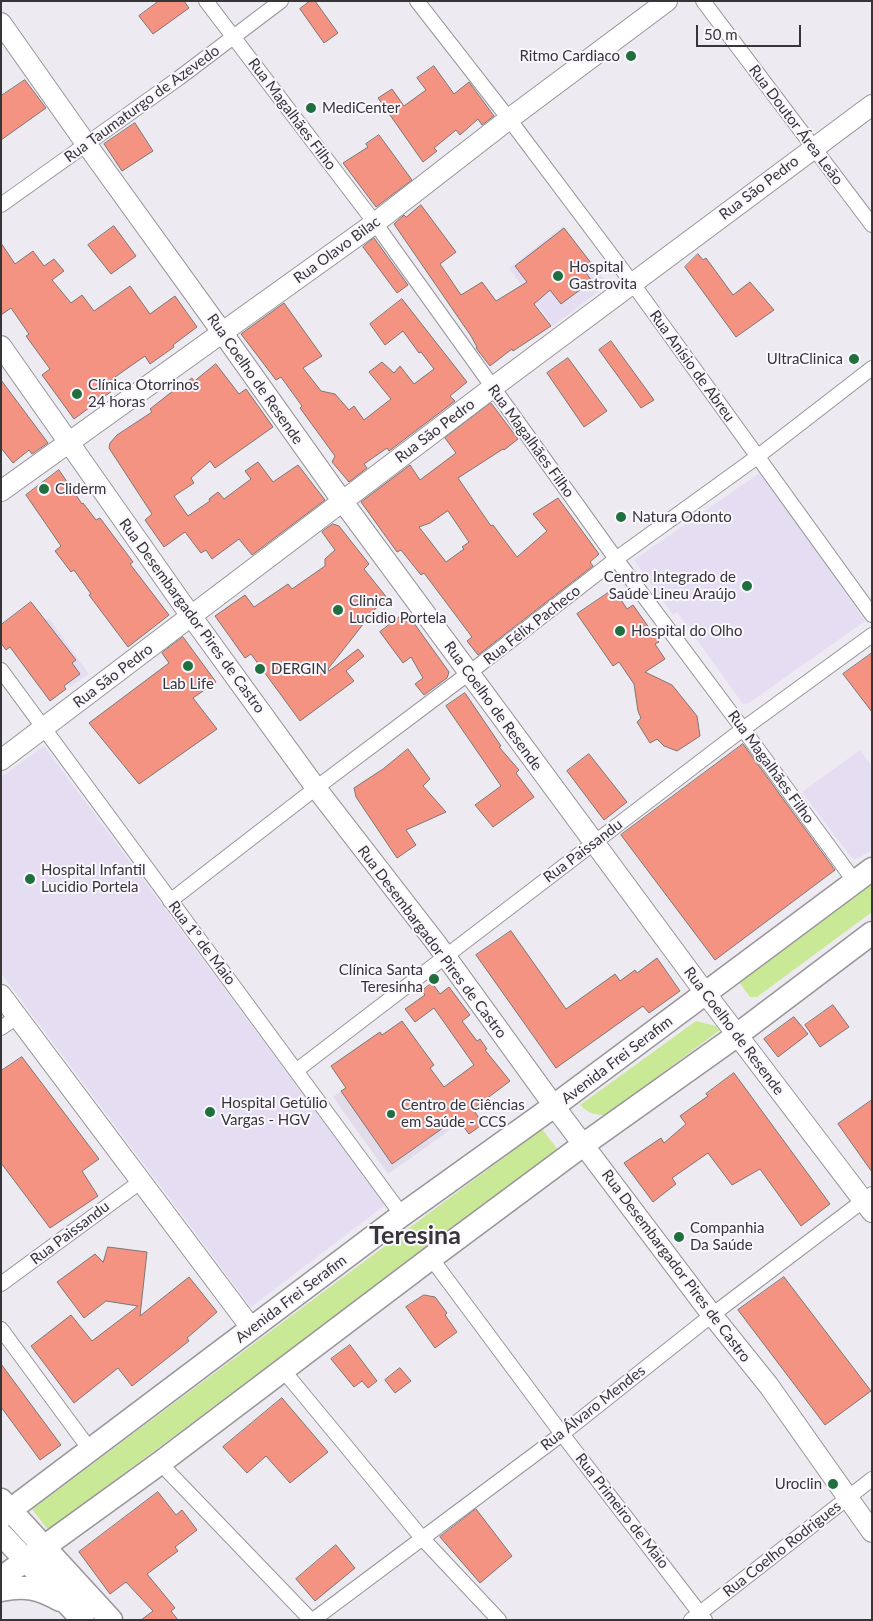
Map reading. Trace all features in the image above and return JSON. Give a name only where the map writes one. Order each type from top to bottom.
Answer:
[{"type":"main road","name":"Rua Olavo Bilac","points":[[1,491],[375,223],[509,119],[667,1]]},
{"type":"main road","name":"Rua Coelho de Resende","points":[[1,23],[86,145],[222,332],[342,502],[706,994],[869,1202]]},
{"type":"main road","name":"Rua São Pedro","points":[[1,760],[492,388],[813,147],[872,105]]},
{"type":"main road","name":"Rua Desembargador Pires de Castro","points":[[1,346],[316,788],[446,957],[583,1145],[712,1315],[769,1386],[872,1532]]},
{"type":"main road","name":"Avenida Frei Serafim","points":[[4,1509],[91,1451],[402,1215],[554,1106],[863,876]]},
{"type":"main road","points":[[1,1578],[160,1464],[431,1258],[583,1145],[737,1035],[872,933]]},
{"type":"main road","points":[[1,996],[9,1022],[140,1182],[252,1329]]},
{"type":"main road","points":[[4,1509],[44,1546],[111,1620]]},
{"type":"main road","points":[[1,1534],[76,1612]]},
{"type":"main road","points":[[1,1590],[28,1587],[50,1594],[76,1612]]},
{"type":"street","name":"Rua Magalhães Filho","points":[[206,1],[375,223],[616,559],[743,729],[863,876]]},
{"type":"street","name":"Rua Taumaturgo de Azevedo","points":[[1,205],[86,145],[281,1]]},
{"type":"street","name":"Rua Anísio de Abreu","points":[[417,1],[509,119],[633,284],[872,615]]},
{"type":"street","name":"Rua Doutor Área Leão","points":[[703,1],[872,225]]},
{"type":"street","name":"Rua Félix Pacheco","points":[[170,901],[316,788],[470,674],[616,559],[757,457],[872,368]]},
{"type":"street","name":"Rua Paissandu","points":[[297,1070],[743,729],[872,635]]},
{"type":"street","name":"Rua 1º de Maio","points":[[1,670],[402,1215]]},
{"type":"street","name":"Rua Paissandu","points":[[1,1284],[140,1182]]},
{"type":"street","name":"Rua Álvaro Mendes","points":[[312,1620],[562,1434],[712,1315],[869,1202]]},
{"type":"street","name":"Rua Primeiro de Maio","points":[[431,1258],[699,1618]]},
{"type":"street","points":[[1,1329],[91,1451]]},
{"type":"street","points":[[283,1370],[422,1538],[499,1620]]},
{"type":"street","points":[[160,1464],[312,1620]]},
{"type":"street","name":"Rua Coelho Rodrigues","points":[[699,1618],[872,1479]]},
{"type":"shaded area","name":"Hospital Gastrovita","points":[[563,226],[608,284],[553,326],[509,268]]},
{"type":"shaded area","name":"Centro Integrado de Saúde Lineu Araújo","points":[[761,472],[865,621],[749,703],[743,704],[677,612],[673,615],[634,560]]},
{"type":"shaded area","points":[[49,618],[89,674],[70,687],[30,632]]},
{"type":"shaded area","name":"Hospital Getúlio Vargas - HGV","points":[[44,746],[385,1205],[251,1307],[1,973],[1,777]]},
{"type":"shaded area","points":[[860,750],[872,766],[872,850],[854,859],[802,792]]},
{"type":"shaded area","name":"Centro de Ciências em Saúde - CCS","points":[[395,1053],[450,1130],[388,1174],[333,1097]]},
{"type":"green space","points":[[872,880],[872,912],[757,997],[750,997],[739,982],[740,978]]},
{"type":"green space","points":[[696,1021],[716,1026],[720,1030],[606,1115],[592,1113],[580,1105]]},
{"type":"green space","points":[[542,1129],[558,1150],[48,1530],[32,1509]]},
{"type":"building","points":[[159,1],[184,1],[189,8],[153,34],[139,16]]},
{"type":"building","points":[[310,1],[315,1],[338,33],[324,43],[300,9]]},
{"type":"building","points":[[434,66],[454,94],[469,82],[494,116],[482,125],[478,119],[460,135],[456,130],[434,148],[437,151],[423,162],[378,98],[392,89],[404,106],[426,90],[417,78]]},
{"type":"building","points":[[25,80],[46,108],[1,140],[1,96]]},
{"type":"building","points":[[135,123],[153,151],[122,171],[104,144]]},
{"type":"building","points":[[379,135],[412,180],[376,207],[343,163],[368,147],[366,144]]},
{"type":"building","points":[[421,205],[456,252],[440,264],[461,295],[482,282],[496,301],[527,282],[515,266],[564,228],[591,263],[583,269],[592,281],[561,304],[550,290],[534,304],[551,326],[513,351],[512,349],[490,366],[476,348],[471,336],[394,224],[404,215],[406,217]]},
{"type":"building","points":[[114,226],[136,256],[111,274],[88,245]]},
{"type":"building","points":[[374,238],[408,285],[397,293],[363,247]]},
{"type":"building","points":[[1,243],[15,264],[33,251],[44,266],[54,259],[64,271],[52,280],[71,303],[82,295],[94,311],[130,286],[150,314],[175,296],[197,327],[150,364],[145,356],[115,377],[120,385],[74,419],[42,375],[50,369],[26,336],[29,334],[11,308],[1,315]]},
{"type":"building","points":[[698,254],[703,260],[706,258],[733,295],[750,282],[774,310],[736,337],[685,267]]},
{"type":"building","points":[[402,299],[467,382],[450,396],[455,401],[389,451],[387,448],[364,464],[367,468],[349,482],[332,462],[335,456],[300,408],[302,406],[281,377],[276,380],[241,334],[284,303],[322,356],[303,368],[321,391],[335,394],[349,410],[354,406],[364,420],[391,399],[369,372],[382,362],[394,373],[400,366],[414,384],[434,369],[421,352],[419,353],[403,331],[385,345],[370,324]]},
{"type":"building","points":[[611,341],[654,400],[641,408],[599,350]]},
{"type":"building","points":[[568,358],[607,411],[584,427],[547,373]]},
{"type":"building","points":[[216,364],[239,394],[246,389],[273,427],[215,468],[210,461],[191,478],[194,483],[174,496],[188,516],[210,501],[209,499],[218,492],[224,499],[251,479],[245,471],[258,462],[273,482],[298,465],[325,500],[252,555],[239,539],[212,559],[206,550],[201,553],[185,532],[164,547],[145,520],[152,514],[109,448],[110,443],[117,435],[152,412],[150,409],[169,394],[192,378],[194,381]]},
{"type":"building","points":[[1,380],[48,443],[32,454],[29,450],[13,463],[1,448]]},
{"type":"building","points":[[491,403],[518,439],[504,450],[458,478],[491,526],[493,525],[517,557],[547,531],[533,514],[558,498],[599,554],[590,562],[593,566],[478,655],[467,641],[472,637],[424,573],[421,575],[401,550],[397,552],[361,502],[410,465],[420,480],[456,453],[445,438]],"holes":[[[448,511],[469,542],[462,547],[464,549],[446,562],[419,527],[430,523]]]},
{"type":"building","points":[[59,470],[82,504],[96,520],[100,518],[133,562],[130,564],[169,615],[128,647],[89,595],[91,594],[74,570],[71,572],[55,551],[61,546],[26,495]]},
{"type":"building","points":[[333,524],[339,526],[369,564],[364,569],[388,599],[375,609],[328,669],[329,671],[358,649],[364,656],[346,671],[354,681],[300,721],[251,654],[245,658],[215,616],[245,595],[254,607],[288,584],[292,589],[325,566],[325,559],[335,550],[322,532]]},
{"type":"building","points":[[614,589],[627,609],[633,605],[659,642],[655,644],[665,659],[645,672],[672,685],[697,716],[700,736],[677,751],[664,746],[657,739],[650,743],[637,722],[641,718],[638,711],[634,684],[619,662],[613,666],[577,614]]},
{"type":"building","points":[[31,602],[76,660],[72,663],[80,674],[64,686],[66,689],[50,701],[10,647],[6,650],[1,643],[1,625]]},
{"type":"building","points":[[406,612],[449,672],[447,678],[424,695],[415,684],[423,678],[411,657],[403,663],[380,632]]},
{"type":"building","points":[[183,637],[216,682],[193,698],[217,729],[139,784],[89,723],[169,663],[162,653]]},
{"type":"building","points":[[872,653],[872,712],[843,674]]},
{"type":"building","points":[[465,693],[501,746],[499,747],[519,770],[516,773],[534,797],[493,827],[475,805],[501,786],[446,706]]},
{"type":"building","points":[[743,744],[835,870],[715,960],[621,835]]},
{"type":"building","points":[[408,749],[430,779],[423,786],[446,812],[406,830],[416,845],[397,858],[356,797],[354,788],[383,769]]},
{"type":"building","points":[[589,754],[627,802],[604,820],[567,771]]},
{"type":"building","points":[[511,931],[566,1009],[615,974],[620,981],[635,970],[637,973],[657,958],[680,991],[649,1013],[643,1006],[556,1068],[476,955]]},
{"type":"building","points":[[432,983],[440,994],[449,987],[470,1015],[462,1021],[477,1041],[480,1039],[487,1049],[485,1050],[510,1081],[473,1109],[483,1124],[469,1134],[457,1118],[392,1164],[341,1091],[346,1088],[331,1066],[380,1032],[382,1035],[402,1021],[434,1065],[430,1068],[444,1087],[474,1065],[434,1008],[415,1022],[405,1009],[425,995],[422,991]]},
{"type":"building","points":[[833,1005],[849,1027],[820,1047],[805,1025]]},
{"type":"building","points":[[794,1017],[808,1034],[778,1057],[764,1039]]},
{"type":"building","points":[[22,1057],[99,1159],[82,1171],[98,1196],[50,1228],[1,1163],[1,1071]]},
{"type":"building","points":[[734,1073],[830,1204],[801,1226],[760,1169],[732,1185],[708,1153],[672,1178],[676,1184],[653,1202],[624,1163],[661,1138],[664,1143],[686,1124],[680,1116],[708,1096],[706,1094]]},
{"type":"building","points":[[872,1100],[872,1172],[838,1124]]},
{"type":"building","points":[[108,1247],[147,1252],[140,1316],[189,1277],[217,1312],[187,1338],[189,1341],[132,1386],[118,1368],[74,1403],[31,1346],[71,1315],[92,1341],[138,1306],[106,1301],[84,1318],[57,1282],[95,1254],[103,1262]]},
{"type":"building","points":[[784,1277],[871,1391],[825,1425],[738,1310]]},
{"type":"building","points":[[424,1295],[435,1297],[447,1313],[445,1315],[457,1332],[435,1348],[406,1307]]},
{"type":"building","points":[[350,1345],[377,1381],[368,1388],[362,1381],[354,1387],[331,1359]]},
{"type":"building","points":[[1,1364],[61,1445],[40,1460],[1,1407]]},
{"type":"building","points":[[400,1368],[411,1381],[395,1393],[385,1380]]},
{"type":"building","points":[[282,1398],[328,1452],[290,1483],[266,1456],[247,1473],[223,1447]]},
{"type":"building","points":[[158,1492],[176,1515],[182,1510],[197,1530],[175,1547],[178,1551],[147,1574],[175,1608],[171,1611],[178,1620],[141,1620],[153,1611],[126,1582],[110,1594],[79,1552]]},
{"type":"building","points":[[476,1509],[512,1556],[480,1583],[440,1537]]},
{"type":"building","points":[[336,1545],[355,1568],[315,1601],[296,1579]]},
{"type":"place","name":"Ritmo Cardiaco","points":[[631,56]]},
{"type":"place","name":"MediCenter","points":[[311,108]]},
{"type":"place","name":"Hospital Gastrovita","points":[[558,276]]},
{"type":"place","name":"UltraClinica","points":[[854,359]]},
{"type":"place","name":"Clínica Otorrinos 24 horas","points":[[77,394]]},
{"type":"place","name":"Cliderm","points":[[44,489]]},
{"type":"place","name":"Natura Odonto","points":[[621,517]]},
{"type":"place","name":"Centro Integrado de Saúde Lineu Araújo","points":[[747,586]]},
{"type":"place","name":"Clinica Lucidio Portela","points":[[338,610]]},
{"type":"place","name":"Hospital do Olho","points":[[620,631]]},
{"type":"place","name":"Lab Life","points":[[188,666]]},
{"type":"place","name":"DERGIN","points":[[260,669]]},
{"type":"place","name":"Hospital Infantil Lucidio Portela","points":[[30,879]]},
{"type":"place","name":"Clínica Santa Teresinha","points":[[434,979]]},
{"type":"place","name":"Hospital Getúlio Vargas - HGV","points":[[210,1112]]},
{"type":"place","name":"Centro de Ciências em Saúde - CCS","points":[[391,1114]]},
{"type":"place","name":"Companhia Da Saúde","points":[[679,1237]]},
{"type":"place","name":"Uroclin","points":[[833,1484]]},
{"type":"district","name":"Teresina","points":[[415,1236]]}]
